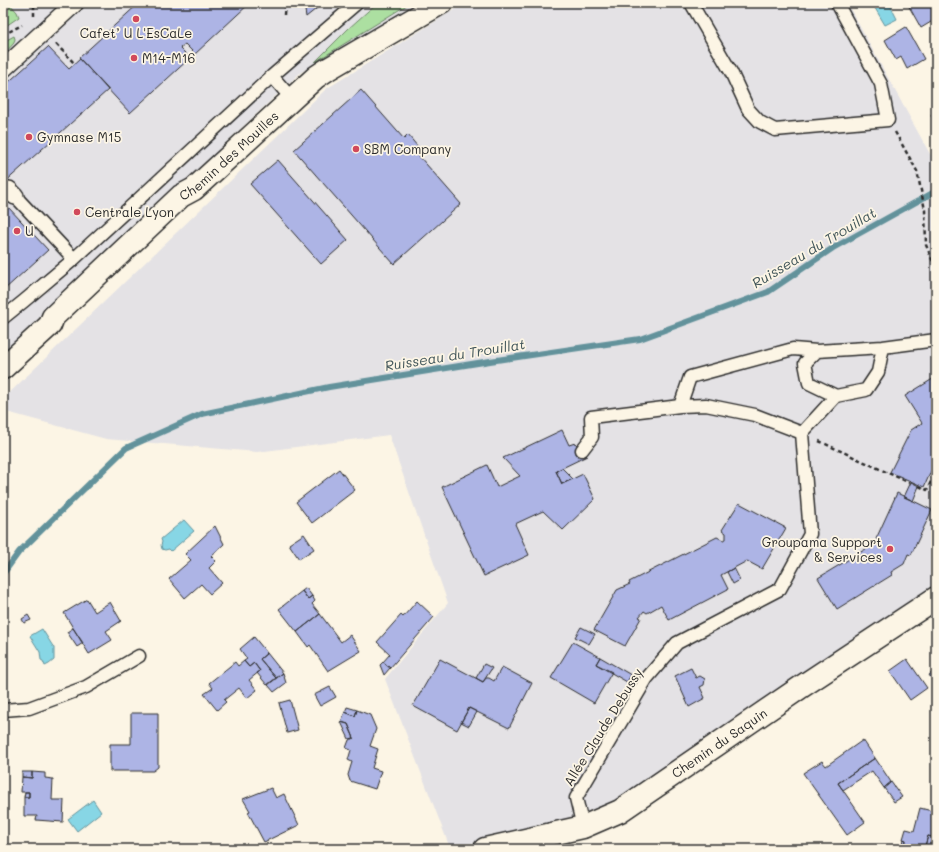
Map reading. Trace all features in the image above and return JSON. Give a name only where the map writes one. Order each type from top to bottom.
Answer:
[{"type":"street","points":[[3,69],[75,3]]},
{"type":"street","name":"Chemin des Mouilles","points":[[3,368],[50,325],[53,317],[180,196],[194,188],[316,77],[442,3]]},
{"type":"street","name":"Chemin du Saquin","points":[[485,849],[584,827],[620,811],[801,687],[936,598]]},
{"type":"lane","points":[[3,318],[74,259],[272,76],[357,3]]},
{"type":"lane","points":[[691,3],[731,72],[748,109],[760,122],[775,130],[888,120],[881,84],[837,3]]},
{"type":"lane","points":[[272,76],[292,99]]},
{"type":"lane","points":[[9,196],[74,259]]},
{"type":"lane","points":[[680,406],[690,377],[793,349],[818,351],[884,347],[936,340]]},
{"type":"lane","points":[[582,450],[592,437],[591,418],[680,406],[706,406],[755,415],[802,433],[836,396],[866,390],[878,372],[884,347]]},
{"type":"lane","points":[[818,351],[805,363],[809,383],[836,396]]},
{"type":"lane","name":"Allée Claude Debussy","points":[[584,827],[576,798],[647,678],[677,643],[780,589],[799,555],[810,534],[802,433]]},
{"type":"lane","points":[[3,710],[29,708],[86,688],[139,656]]},
{"type":"path","points":[[34,3],[34,19]]},
{"type":"path","points":[[284,15],[285,3]]},
{"type":"path","points":[[888,120],[917,171],[925,210],[926,245],[936,269]]},
{"type":"path","points":[[802,433],[910,483]]},
{"type":"path","points":[[919,486],[927,490],[936,471]]},
{"type":"shaded area","name":"Centrale Lyon","points":[[3,3],[416,3],[300,73],[3,352]]},
{"type":"shaded area","points":[[465,3],[847,3],[936,165],[936,585],[624,796],[585,818],[450,848],[385,679],[448,603],[389,435],[257,452],[106,439],[3,411],[3,399],[326,89]]},
{"type":"green space","points":[[3,3],[9,3],[17,12],[19,17],[3,28]]},
{"type":"green space","points":[[377,3],[410,3],[315,62],[348,29]]},
{"type":"green space","points":[[14,36],[14,43],[3,55],[3,42]]},
{"type":"water","points":[[872,3],[889,3],[897,19],[885,25]]},
{"type":"water","points":[[184,520],[194,531],[171,551],[169,549],[162,549],[161,539]]},
{"type":"water","points":[[42,629],[54,648],[54,660],[45,666],[41,660],[40,652],[30,636]]},
{"type":"water","points":[[93,800],[101,812],[77,831],[68,819]]},
{"type":"building","name":"M14-M16","points":[[139,3],[250,3],[195,54],[185,44],[180,48],[190,58],[130,113],[79,58]]},
{"type":"building","points":[[304,3],[321,3],[321,5],[306,17]]},
{"type":"building","points":[[907,3],[933,3],[936,7],[936,19],[921,28]]},
{"type":"building","points":[[906,27],[924,59],[907,69],[901,57],[896,60],[885,40]]},
{"type":"building","name":"Gymnase M15","points":[[48,47],[69,69],[80,59],[108,90],[3,184],[3,87]]},
{"type":"building","points":[[361,90],[404,139],[408,135],[423,153],[419,156],[461,204],[394,264],[294,150]]},
{"type":"building","points":[[936,109],[936,120],[931,116]]},
{"type":"building","points":[[278,160],[348,240],[321,264],[250,184]]},
{"type":"building","name":"U","points":[[8,207],[48,250],[4,290],[3,211]]},
{"type":"building","points":[[936,377],[936,460],[924,487],[890,472],[911,430],[922,423],[905,396]]},
{"type":"building","points":[[562,430],[569,445],[575,443],[587,456],[556,471],[562,484],[583,474],[595,499],[563,530],[543,511],[515,524],[529,555],[484,576],[442,487],[487,465],[497,487],[520,476],[503,458]]},
{"type":"building","points":[[562,468],[573,479],[562,484],[556,471]]},
{"type":"building","points":[[339,469],[355,490],[312,523],[296,502]]},
{"type":"building","points":[[911,482],[919,486],[913,501],[904,497]]},
{"type":"building","name":"Groupama Support & Services","points":[[897,493],[932,510],[911,555],[908,554],[904,564],[891,572],[892,575],[837,609],[818,578],[874,544],[878,540],[876,539]]},
{"type":"building","points":[[739,503],[786,528],[762,569],[747,561],[721,575],[728,589],[669,620],[661,605],[647,613],[644,611],[639,617],[641,618],[625,646],[594,630],[617,590],[630,584],[629,582],[717,537],[723,540],[726,539],[726,533],[722,530]]},
{"type":"building","points":[[215,526],[224,544],[211,556],[216,561],[209,568],[222,583],[210,594],[201,584],[185,598],[169,579],[191,560],[185,554]]},
{"type":"building","points":[[304,534],[314,549],[299,559],[289,544]]},
{"type":"building","points":[[734,568],[740,580],[733,584],[727,572]]},
{"type":"building","points":[[306,588],[312,596],[308,599],[302,591]]},
{"type":"building","points":[[302,591],[308,599],[312,596],[315,601],[312,604],[320,614],[297,632],[279,609]]},
{"type":"building","points":[[87,599],[95,612],[110,602],[121,621],[106,631],[112,640],[89,654],[64,613]]},
{"type":"building","points":[[417,601],[434,617],[390,668],[383,662],[390,654],[377,642],[401,615],[403,617]]},
{"type":"building","points":[[320,614],[341,642],[350,635],[361,651],[328,671],[310,645],[308,647],[297,632]]},
{"type":"building","points":[[28,615],[31,620],[24,623],[22,619]]},
{"type":"building","points":[[581,627],[595,634],[589,644],[575,637]]},
{"type":"building","points":[[73,628],[83,643],[77,647],[67,632]]},
{"type":"building","points":[[254,637],[267,653],[260,659],[276,678],[267,685],[257,673],[260,671],[254,663],[249,667],[244,661],[247,659],[240,649]]},
{"type":"building","points":[[573,642],[600,657],[596,664],[612,672],[594,703],[551,678]]},
{"type":"building","points":[[267,653],[283,673],[276,678],[260,659]]},
{"type":"building","points":[[600,657],[631,675],[627,682],[596,664]]},
{"type":"building","points":[[440,659],[483,682],[486,678],[494,681],[502,667],[532,683],[509,728],[469,708],[457,730],[413,706]]},
{"type":"building","points":[[907,659],[927,688],[910,700],[890,671]]},
{"type":"building","points":[[244,661],[249,667],[254,663],[260,671],[249,680],[257,690],[247,698],[239,688],[224,700],[226,702],[217,710],[204,694],[213,688],[209,683],[235,662],[238,666]]},
{"type":"building","points":[[383,662],[390,668],[384,675],[380,665]]},
{"type":"building","points":[[484,664],[492,668],[483,682],[476,678]]},
{"type":"building","points":[[691,668],[696,678],[700,676],[705,679],[704,685],[700,687],[705,698],[689,707],[675,676]]},
{"type":"building","points":[[936,670],[936,685],[929,675]]},
{"type":"building","points":[[283,673],[286,683],[274,692],[268,685]]},
{"type":"building","points":[[330,687],[336,697],[320,706],[314,695]]},
{"type":"building","points":[[290,700],[298,730],[287,733],[279,703]]},
{"type":"building","points":[[347,707],[357,710],[355,716],[345,712]]},
{"type":"building","points":[[469,708],[477,712],[469,726],[461,722]]},
{"type":"building","points":[[357,710],[370,715],[376,729],[370,746],[378,749],[372,768],[381,771],[375,789],[350,781],[348,775],[352,762],[348,760],[351,750],[346,748],[349,740],[354,738],[348,724],[341,722],[345,712],[355,716]]},
{"type":"building","points":[[131,713],[158,713],[158,767],[153,771],[110,771],[110,744],[131,744]]},
{"type":"building","points":[[341,722],[348,724],[354,738],[349,739]]},
{"type":"building","points":[[863,740],[875,758],[838,783],[865,822],[847,835],[803,773],[822,761],[826,766]]},
{"type":"building","points":[[875,758],[891,782],[884,788],[872,771],[843,790],[838,783]]},
{"type":"building","points":[[22,772],[32,772],[32,778],[22,777]]},
{"type":"building","points":[[32,772],[45,773],[45,778],[53,779],[52,800],[64,800],[63,822],[36,820],[37,816],[24,816],[24,797],[29,797],[29,792],[21,792],[22,777],[32,778]]},
{"type":"building","points":[[891,782],[902,797],[894,802],[884,788]]},
{"type":"building","points":[[271,788],[276,798],[284,794],[299,825],[264,842],[248,812],[250,811],[243,799]]},
{"type":"building","points":[[25,792],[29,792],[29,797],[24,797]]},
{"type":"building","points":[[920,808],[936,812],[936,824],[932,837],[928,836],[924,849],[904,849],[906,840],[903,839],[906,829],[914,831]]},
{"type":"building","points":[[928,836],[936,838],[936,843],[931,842],[929,849],[924,849]]},
{"type":"building","points":[[903,839],[906,840],[904,849],[901,849]]},
{"type":"waterway","name":"Ruisseau du Trouillat","points":[[3,574],[19,552],[126,448],[202,414],[329,387],[640,339],[768,292],[833,248],[936,191]]},
{"type":"place","name":"Cafet’ U L'EsCaLe","points":[[136,19]]},
{"type":"place","name":"M14-M16","points":[[134,58]]},
{"type":"place","name":"Gymnase M15","points":[[29,137]]},
{"type":"place","name":"SBM Company","points":[[356,149]]},
{"type":"place","name":"Centrale Lyon","points":[[77,212]]},
{"type":"place","name":"U","points":[[17,231]]},
{"type":"place","name":"Groupama Support & Services","points":[[890,549]]}]
